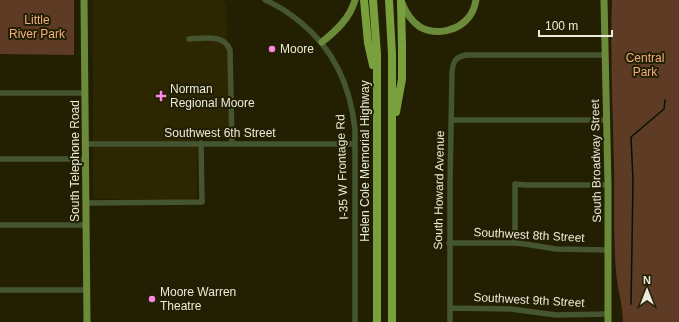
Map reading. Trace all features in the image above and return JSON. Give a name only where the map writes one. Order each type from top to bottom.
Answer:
[{"type":"highway","points":[[364,0],[368,43],[377,80]]},
{"type":"highway","name":"Helen Cole Memorial Highway","points":[[373,0],[377,54],[377,322]]},
{"type":"highway","points":[[389,0],[392,54],[392,322]]},
{"type":"highway","points":[[392,135],[402,79],[401,1]]},
{"type":"main road","name":"South Telephone Road","points":[[84,0],[87,322]]},
{"type":"main road","points":[[322,42],[347,18],[355,0]]},
{"type":"main road","points":[[401,1],[407,15],[411,20],[428,30],[438,32],[450,30],[465,22],[472,12],[476,0]]},
{"type":"main road","name":"South Broadway Street","points":[[604,0],[608,185],[608,318]]},
{"type":"street","name":"I-35 W Frontage Rd","points":[[265,0],[296,18],[322,42],[334,61],[350,99],[355,144],[355,322]]},
{"type":"street","points":[[190,39],[214,38],[225,42],[230,50],[232,144]]},
{"type":"street","name":"South Howard Avenue","points":[[450,322],[450,184],[453,67],[456,58],[466,55],[605,55]]},
{"type":"street","points":[[0,93],[85,93]]},
{"type":"street","points":[[452,120],[607,120]]},
{"type":"street","points":[[86,203],[202,202],[201,143]]},
{"type":"street","name":"Southwest 6th Street","points":[[86,144],[355,144]]},
{"type":"street","points":[[0,159],[86,159]]},
{"type":"street","points":[[515,243],[515,184],[608,185]]},
{"type":"street","points":[[0,225],[86,225]]},
{"type":"street","name":"Southwest 8th Street","points":[[449,243],[515,243],[556,249],[607,250]]},
{"type":"street","points":[[0,290],[87,290]]},
{"type":"street","name":"Southwest 9th Street","points":[[450,308],[512,309],[608,318]]},
{"type":"shaded area","name":"Norman Regional Moore","points":[[93,0],[223,0],[226,3],[229,139],[197,139],[197,193],[195,200],[93,199]]},
{"type":"green space","name":"Little River Park","points":[[0,0],[74,0],[74,55],[0,54]]},
{"type":"green space","name":"Central Park","points":[[612,0],[679,0],[679,322],[623,322],[617,277],[615,245],[611,63]]},
{"type":"waterway","points":[[631,304],[633,181],[631,137],[664,109],[665,100]]},
{"type":"place","name":"Moore","points":[[272,49]]},
{"type":"place","name":"Norman Regional Moore","points":[[161,96]]},
{"type":"place","name":"Moore Warren Theatre","points":[[152,299]]}]
